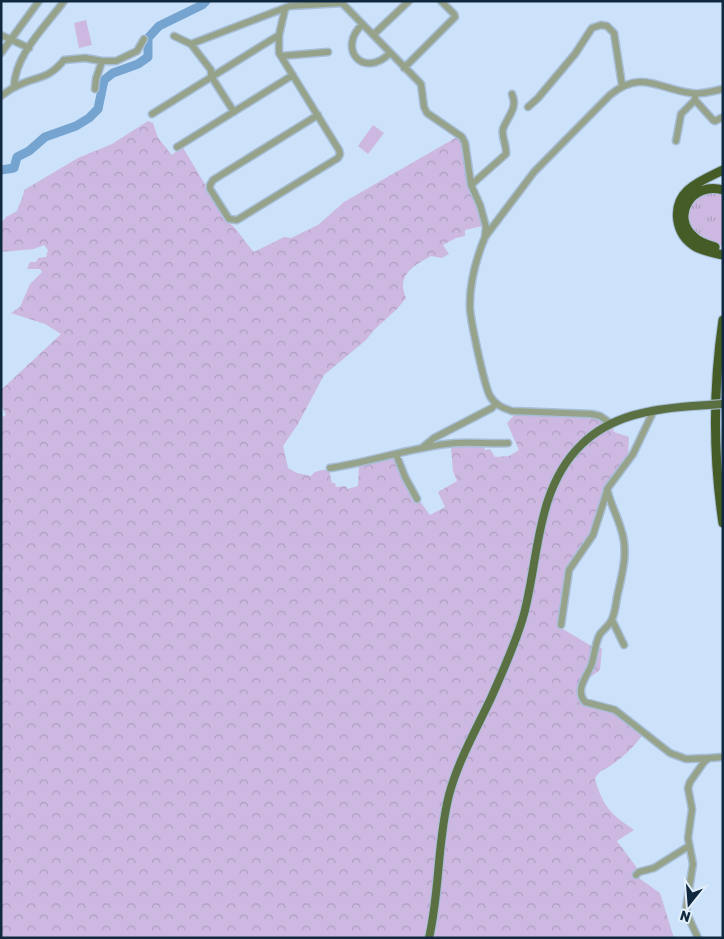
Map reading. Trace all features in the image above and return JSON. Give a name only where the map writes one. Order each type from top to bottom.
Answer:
[{"type":"highway","points":[[723,170],[688,190],[680,201],[677,214],[681,232],[690,243],[702,249],[723,255]]},
{"type":"highway","points":[[723,190],[710,188],[696,193],[687,202],[684,220],[686,227],[694,238],[707,245],[723,249]]},
{"type":"highway","points":[[723,320],[717,377],[715,426],[718,484],[723,523]]},
{"type":"main road","points":[[430,938],[444,816],[450,793],[464,752],[507,661],[523,616],[533,576],[543,516],[555,479],[581,444],[610,423],[642,412],[723,404]]},
{"type":"street","points":[[1,53],[39,1]]},
{"type":"street","points":[[14,87],[18,68],[29,48],[64,1]]},
{"type":"street","points":[[373,35],[409,1]]},
{"type":"street","points":[[404,68],[455,17],[442,1]]},
{"type":"street","points":[[191,44],[290,6],[343,2],[362,25],[421,84],[424,108],[427,113],[462,137],[466,149],[471,185],[478,197],[486,227],[485,238],[475,271],[470,311],[489,394],[496,403],[512,411],[591,414],[600,416],[610,423]]},
{"type":"street","points":[[285,9],[279,35],[279,53],[293,75],[340,150],[340,154],[338,158],[237,220],[229,219],[210,189],[210,184],[213,180],[318,115]]},
{"type":"street","points":[[362,25],[356,32],[352,42],[352,50],[356,58],[367,64],[375,64],[383,60],[390,53]]},
{"type":"street","points":[[528,107],[538,98],[575,54],[592,28],[601,25],[606,26],[614,33],[622,86]]},
{"type":"street","points":[[152,114],[279,35]]},
{"type":"street","points":[[1,36],[29,48]]},
{"type":"street","points":[[174,36],[191,44],[211,70],[212,76],[234,112]]},
{"type":"street","points":[[1,96],[14,87],[45,77],[64,60],[85,58],[116,62],[137,52],[144,39]]},
{"type":"street","points":[[281,56],[328,52]]},
{"type":"street","points":[[95,89],[102,61]]},
{"type":"street","points":[[177,147],[293,75]]},
{"type":"street","points":[[485,238],[534,172],[610,95],[622,86],[643,81],[695,97],[723,90]]},
{"type":"street","points":[[471,185],[506,154],[503,132],[514,108],[512,94]]},
{"type":"street","points":[[695,97],[715,121],[723,117]]},
{"type":"street","points":[[676,142],[680,114],[695,97]]},
{"type":"street","points":[[482,212],[491,220],[497,222]]},
{"type":"street","points":[[482,212],[489,227],[492,229]]},
{"type":"street","points":[[423,447],[434,438],[492,408],[496,403]]},
{"type":"street","points":[[561,625],[569,570],[593,534],[607,489],[633,454],[654,410]]},
{"type":"street","points":[[330,468],[423,447],[450,443],[508,443]]},
{"type":"street","points":[[396,454],[405,477],[417,499]]},
{"type":"street","points":[[607,489],[609,500],[622,530],[625,566],[612,620],[597,641],[592,664],[581,685],[582,699],[589,704],[615,710],[670,754],[686,759],[723,758]]},
{"type":"street","points":[[612,620],[624,645]]},
{"type":"street","points":[[698,938],[686,908],[693,864],[688,846],[692,809],[688,788],[704,762],[709,758]]},
{"type":"street","points":[[636,875],[639,872],[654,868],[688,846]]},
{"type":"green space","points":[[86,20],[92,45],[79,48],[74,23]]},
{"type":"green space","points":[[148,121],[153,123],[158,138],[172,155],[182,146],[227,221],[254,252],[284,237],[291,238],[318,225],[344,202],[457,137],[463,142],[482,226],[465,230],[465,236],[456,238],[443,245],[449,254],[442,258],[431,256],[408,272],[403,283],[406,298],[366,340],[324,375],[298,424],[283,446],[288,468],[297,473],[311,476],[317,471],[329,470],[332,483],[335,483],[336,487],[346,486],[347,489],[358,486],[359,465],[397,457],[406,482],[430,515],[445,507],[438,492],[457,481],[453,471],[452,445],[484,446],[485,450],[490,449],[495,457],[509,456],[519,450],[507,423],[516,413],[595,416],[613,427],[614,432],[629,437],[628,456],[605,488],[593,526],[585,543],[568,568],[558,626],[593,647],[602,648],[600,670],[585,681],[585,698],[595,703],[616,707],[644,731],[631,749],[601,771],[595,779],[601,797],[609,809],[634,830],[617,841],[637,868],[636,876],[660,893],[674,938],[1,938],[1,418],[6,415],[1,404],[1,390],[61,334],[45,324],[11,313],[20,307],[30,284],[42,272],[40,269],[27,269],[30,262],[36,262],[38,258],[46,257],[48,250],[44,245],[34,249],[1,252],[1,223],[6,217],[17,211],[24,190],[78,158],[112,144]]},
{"type":"green space","points":[[373,125],[384,133],[368,154],[358,146]]},
{"type":"green space","points":[[700,193],[723,193],[723,246],[708,241],[690,228],[687,221],[689,205]]},
{"type":"waterway","points":[[1,170],[14,168],[17,157],[29,151],[45,137],[76,126],[89,118],[98,109],[104,80],[113,73],[138,64],[148,57],[148,38],[159,26],[202,5],[206,1]]}]
